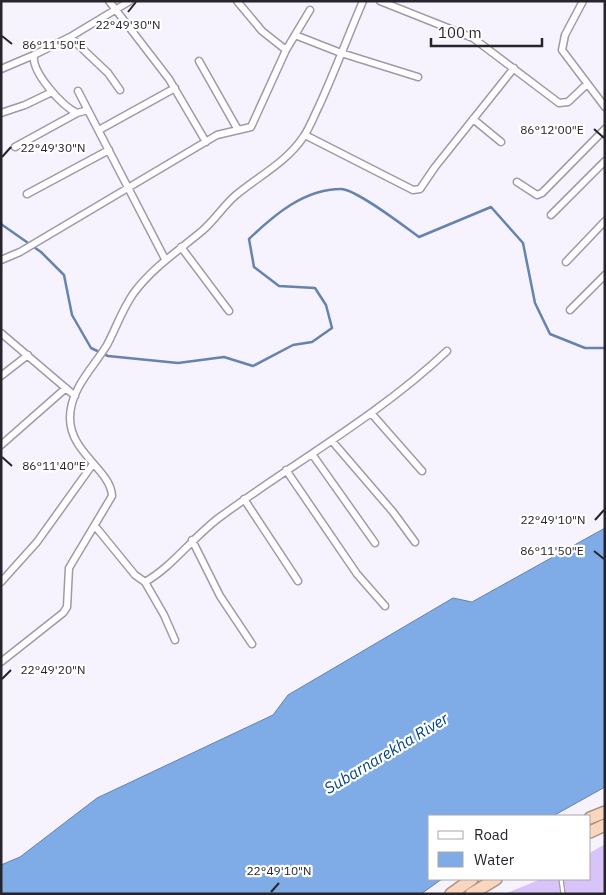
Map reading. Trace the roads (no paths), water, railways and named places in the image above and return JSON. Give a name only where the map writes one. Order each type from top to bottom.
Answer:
[{"type":"highway","points":[[591,818],[605,812]]},
{"type":"highway","points":[[591,832],[605,825]]},
{"type":"highway","points":[[452,894],[471,880]]},
{"type":"highway","points":[[471,894],[494,880]]},
{"type":"street","points":[[109,1],[176,88],[206,142]]},
{"type":"street","points":[[1,69],[70,37],[130,1]]},
{"type":"street","points":[[237,1],[262,31],[286,50]]},
{"type":"street","points":[[1,662],[63,613],[67,606],[69,568],[112,496],[110,487],[81,450],[72,432],[70,418],[75,396],[92,366],[107,345],[132,296],[166,259],[211,223],[234,197],[279,162],[305,135],[363,1]]},
{"type":"street","points":[[380,1],[473,38],[555,100],[564,104],[586,85]]},
{"type":"street","points":[[583,1],[565,35],[562,50],[586,85],[605,107]]},
{"type":"street","points":[[1,260],[20,252],[217,135],[248,128],[254,124],[286,50],[310,10]]},
{"type":"street","points":[[295,35],[418,77]]},
{"type":"street","points":[[70,37],[114,79],[120,90]]},
{"type":"street","points":[[34,55],[35,66],[52,92],[70,110],[77,113]]},
{"type":"street","points":[[199,60],[238,130]]},
{"type":"street","points":[[305,135],[413,190],[420,189],[472,119],[514,68]]},
{"type":"street","points":[[99,130],[176,88]]},
{"type":"street","points":[[78,91],[166,259]]},
{"type":"street","points":[[1,113],[25,105],[52,92]]},
{"type":"street","points":[[15,147],[77,113],[88,110]]},
{"type":"street","points":[[472,119],[501,142]]},
{"type":"street","points":[[517,182],[532,194],[542,193],[605,129]]},
{"type":"street","points":[[28,194],[109,150]]},
{"type":"street","points":[[551,215],[605,161]]},
{"type":"street","points":[[566,262],[605,221]]},
{"type":"street","points":[[181,247],[229,311]]},
{"type":"street","points":[[570,310],[605,275]]},
{"type":"street","points":[[2,335],[75,396]]},
{"type":"street","points":[[145,582],[160,571],[192,540],[244,499],[286,470],[332,442],[424,374],[447,351]]},
{"type":"street","points":[[1,376],[28,355]]},
{"type":"street","points":[[1,445],[66,388]]},
{"type":"street","points":[[371,413],[422,471]]},
{"type":"street","points":[[332,442],[415,542]]},
{"type":"street","points":[[312,454],[375,543]]},
{"type":"street","points":[[1,582],[37,542],[93,464]]},
{"type":"street","points":[[286,470],[358,574],[385,606]]},
{"type":"street","points":[[244,499],[298,581]]},
{"type":"street","points":[[95,526],[135,575],[145,582],[176,640]]},
{"type":"street","points":[[192,540],[217,590],[252,644]]},
{"type":"lane","points":[[561,880],[563,894]]},
{"type":"water","name":"Subarnarekha River","points":[[605,528],[605,787],[555,815],[428,815],[428,880],[441,880],[421,894],[1,894],[1,865],[20,857],[97,798],[273,715],[288,695],[453,598],[472,602]]},
{"type":"waterway","points":[[1,224],[41,252],[64,275],[72,315],[91,348],[108,356],[178,363],[224,357],[253,366],[293,345],[312,342],[332,328],[326,305],[315,288],[279,286],[254,267],[249,239],[290,205],[315,193],[341,189],[358,195],[419,237],[491,207],[523,243],[535,303],[550,334],[585,348],[605,348]]}]
